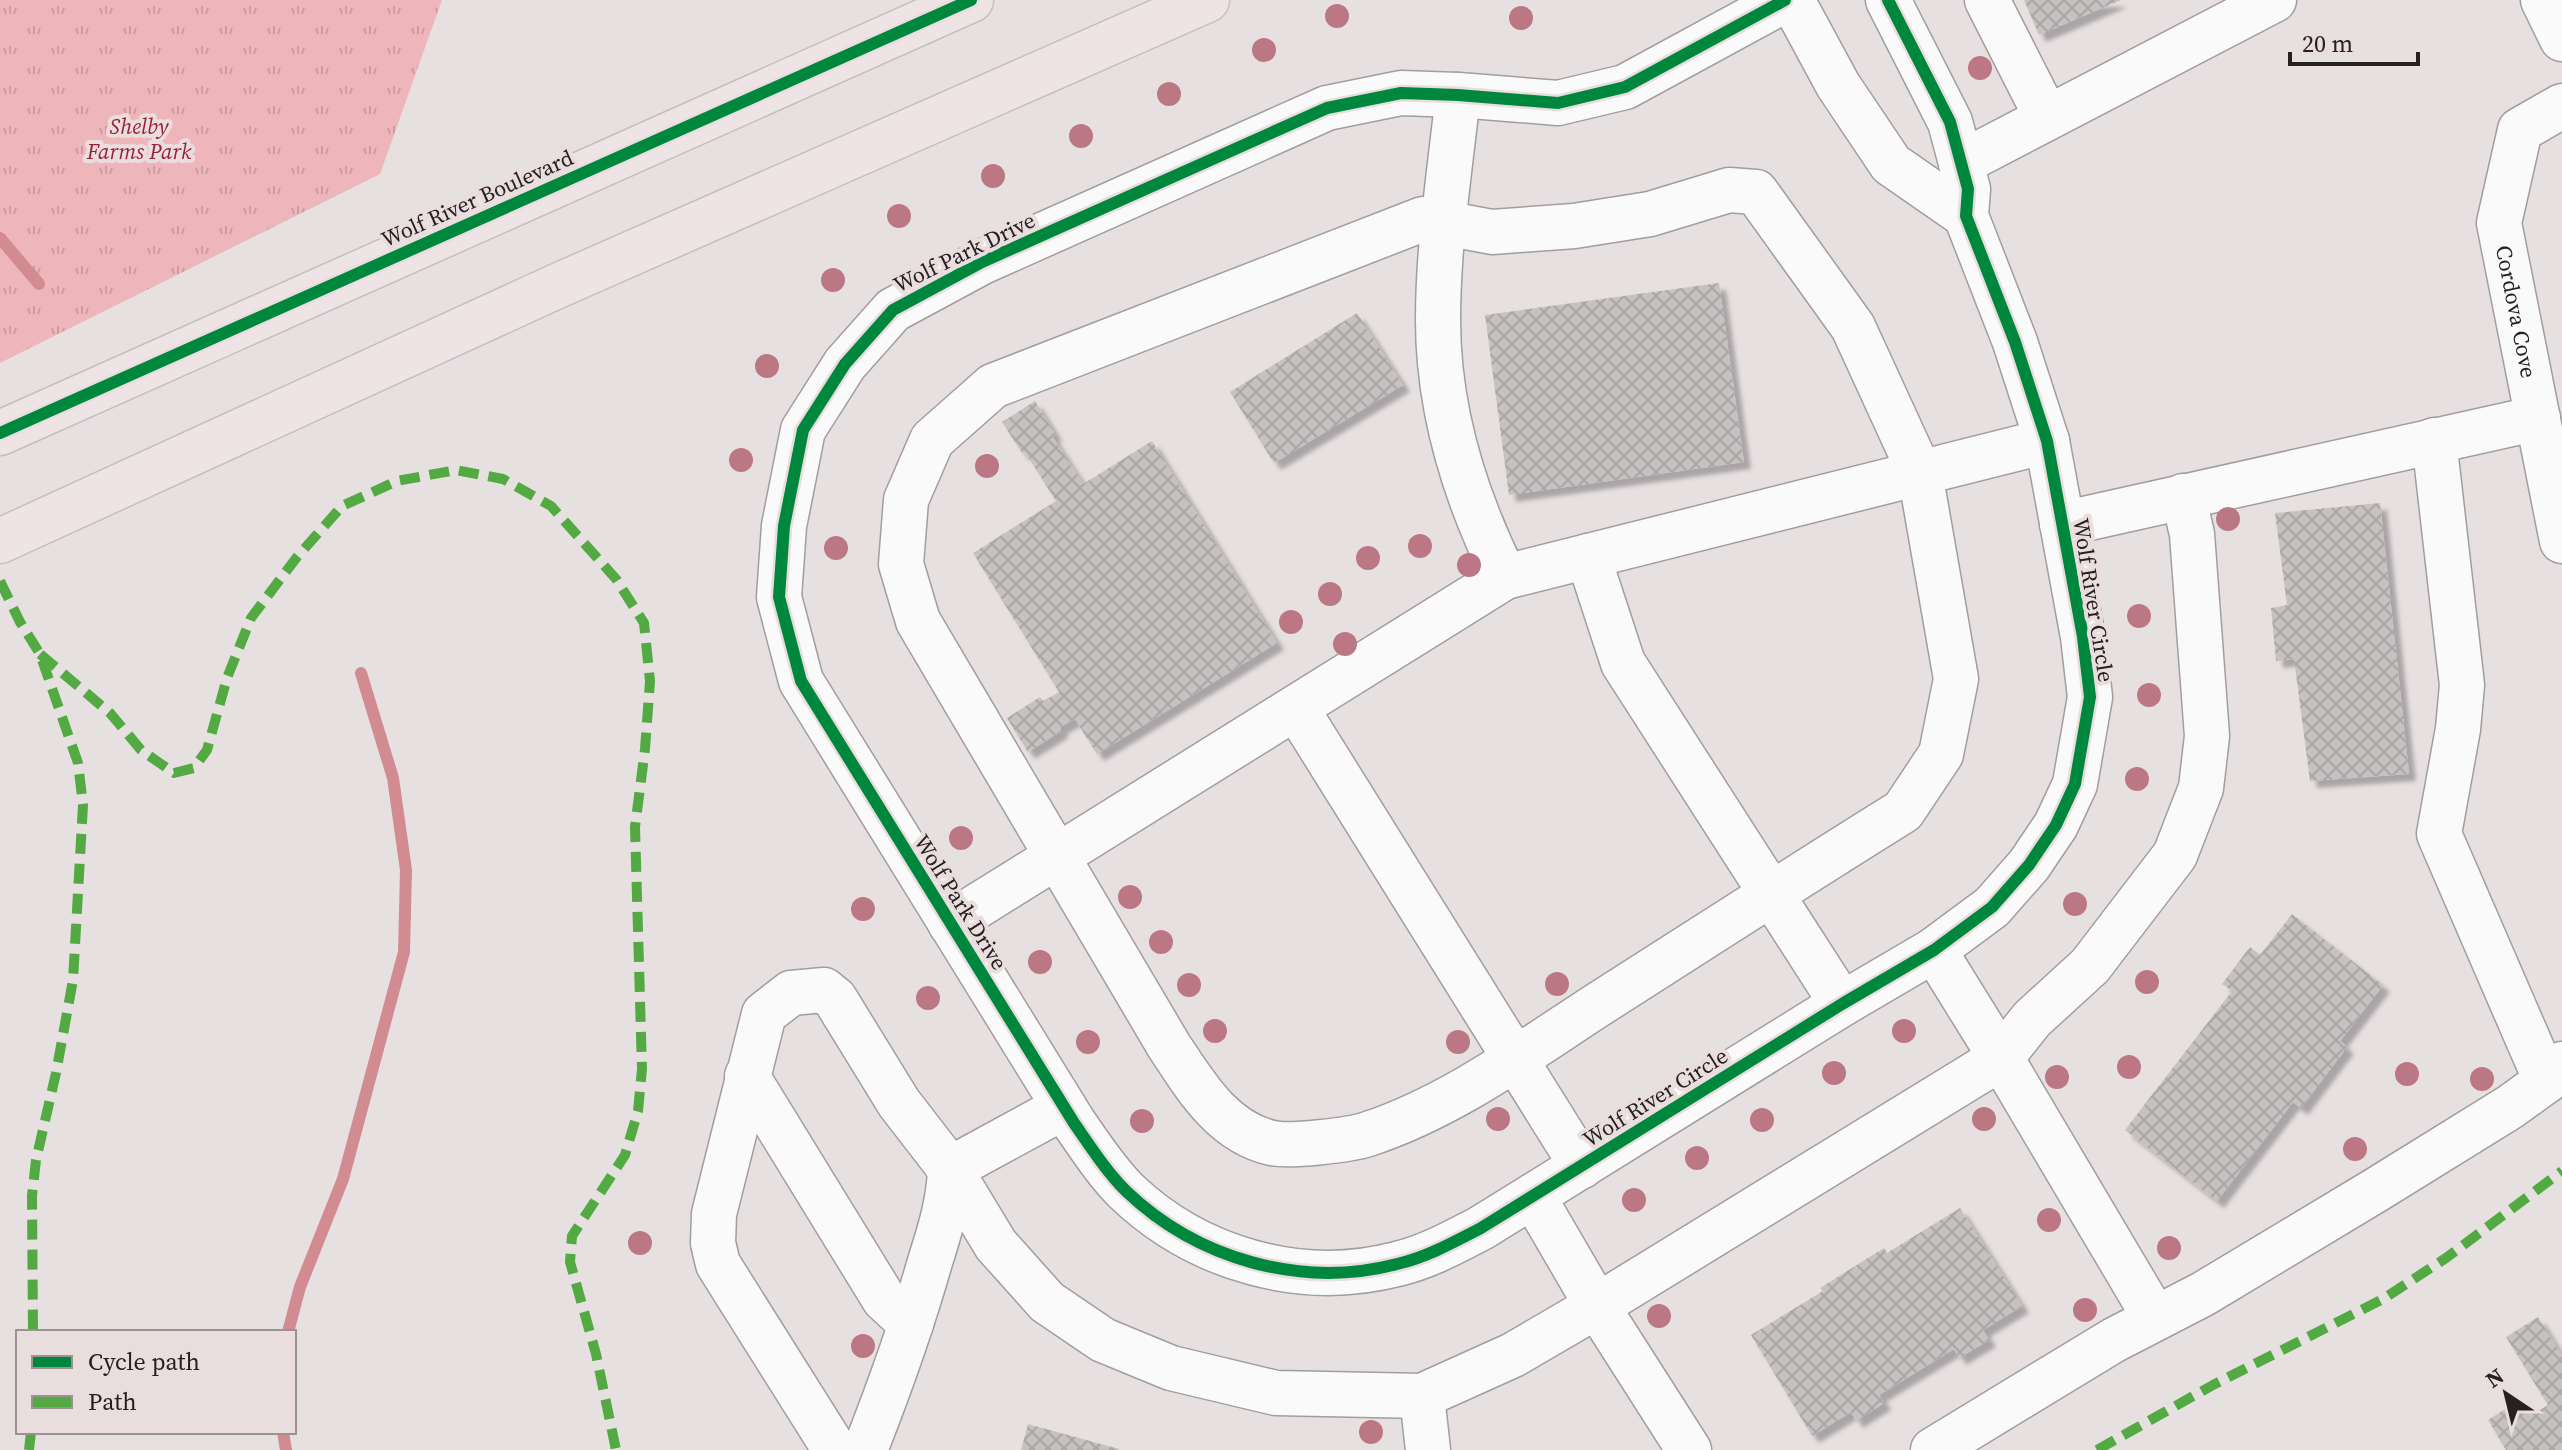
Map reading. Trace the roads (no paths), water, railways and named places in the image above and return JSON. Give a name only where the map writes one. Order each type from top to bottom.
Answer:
[{"type":"main road","name":"Wolf River Boulevard","points":[[0,433],[971,0]]},
{"type":"main road","points":[[0,541],[555,287],[1207,0]]},
{"type":"street","name":"Wolf Park Drive","points":[[1357,1271],[1281,1270],[1246,1262],[1197,1241],[1157,1216],[1126,1191],[1064,1107],[801,681],[779,597],[784,526],[803,430],[845,364],[893,310],[982,262],[1327,108],[1401,93],[1558,103],[1625,87],[1785,0]]},
{"type":"street","points":[[1792,0],[1838,85],[1891,164],[1966,216]]},
{"type":"street","name":"Wolf River Circle","points":[[1357,1271],[1433,1253],[1481,1228],[1934,950],[1992,907],[2029,865],[2056,825],[2075,784],[2090,697],[2083,637],[2047,441],[2015,342],[1966,216],[1968,189],[1950,122],[1888,0]]},
{"type":"street","points":[[1987,0],[2047,118]]},
{"type":"street","points":[[1961,163],[2274,0]]},
{"type":"street","points":[[2543,0],[2562,39]]},
{"type":"street","points":[[1458,95],[1438,320],[1442,376],[1463,481],[1480,526],[1505,577]]},
{"type":"street","name":"Cordova Cove","points":[[2560,521],[2499,223],[2520,130],[2562,106]]},
{"type":"street","points":[[1729,190],[1756,192],[1853,327],[1920,473],[1956,679],[1941,754],[1903,811],[1516,1058],[1425,1111],[1366,1135],[1274,1143],[1245,1133],[1205,1100],[1169,1046],[918,621],[901,564],[906,500],[932,440],[993,386],[1423,219],[1445,223],[1492,232],[1574,226],[1650,214],[1729,190]]},
{"type":"street","points":[[2062,524],[2538,418]]},
{"type":"street","points":[[1933,1450],[2114,1340],[2203,1294],[2376,1190],[2554,1072],[2439,834],[2458,729],[2462,685],[2434,440]]},
{"type":"street","points":[[950,923],[1505,577],[2047,441]]},
{"type":"street","points":[[835,1450],[718,1264],[713,1243],[714,1214],[764,1014],[791,993],[824,990],[835,999],[899,1103],[950,1169],[996,1245],[1047,1302],[1103,1340],[1171,1368],[1276,1393],[1422,1396],[1513,1355],[1597,1306],[2001,1058],[2032,1019],[2090,966],[2175,855],[2201,788],[2207,736],[2192,534],[2183,496]]},
{"type":"street","points":[[1588,556],[1623,663],[1842,1004]]},
{"type":"street","points":[[1296,708],[1582,1166]]},
{"type":"street","points":[[1934,950],[2155,1318]]},
{"type":"street","points":[[747,1076],[884,1299],[911,1324]]},
{"type":"street","points":[[950,1169],[1064,1107]]},
{"type":"street","points":[[865,1450],[911,1324],[949,1198],[950,1169]]},
{"type":"street","points":[[1533,1196],[1597,1306],[1689,1450]]},
{"type":"street","points":[[1422,1396],[1428,1450]]},
{"type":"waterway","points":[[0,238],[39,284]]},
{"type":"waterway","points":[[289,1330],[300,1287],[343,1179],[404,952],[406,870],[393,778],[361,673]]},
{"type":"waterway","points":[[283,1434],[286,1450]]},
{"type":"park label","name":"Shelby Farms Park","points":[[139,138]]}]
